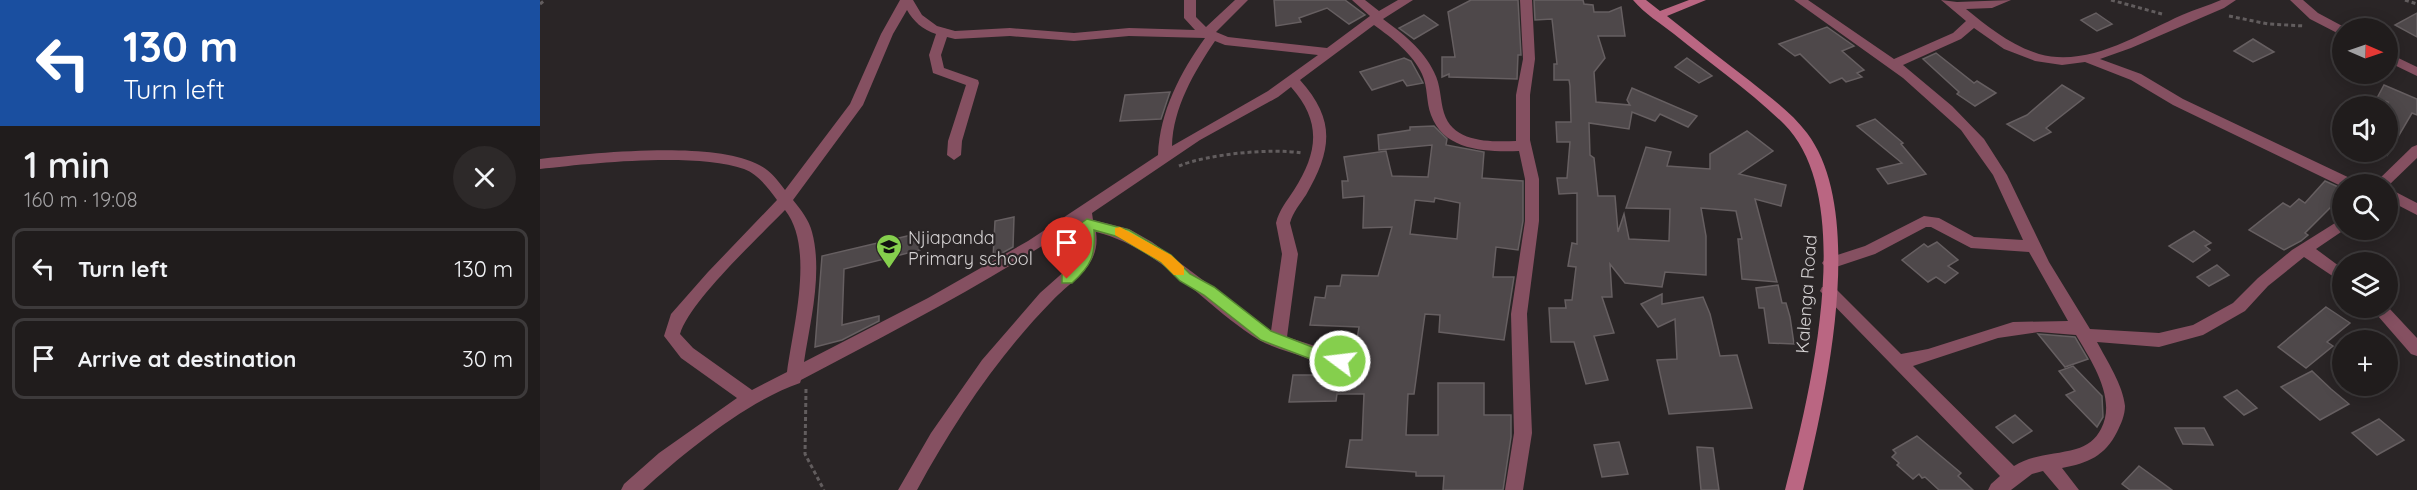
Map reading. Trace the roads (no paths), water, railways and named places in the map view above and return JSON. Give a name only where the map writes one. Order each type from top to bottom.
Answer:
[{"type":"main road","name":"Kalenga Road","points":[[1639,0],[1772,105],[1809,147],[1825,195],[1830,228],[1828,291],[1815,406],[1794,490]]},
{"type":"main road","points":[[1658,16],[1700,0]]},
{"type":"street","points":[[907,0],[916,17],[942,33],[955,35],[1010,32],[1074,37],[1129,32],[1209,34]]},
{"type":"street","points":[[752,398],[687,353],[672,336],[676,319],[713,276],[785,201],[856,105],[887,34],[907,0]]},
{"type":"street","points":[[1190,0],[1190,18],[1209,34],[1225,41],[1329,52]]},
{"type":"street","points":[[1168,163],[1164,140],[1178,95],[1209,34],[1242,0]]},
{"type":"street","points":[[1358,0],[1395,34],[1425,67],[1432,80],[1438,117],[1456,137],[1477,145],[1524,146]]},
{"type":"street","points":[[630,490],[665,459],[752,398],[794,378],[1085,217],[1168,163],[1195,136],[1273,94],[1376,18],[1407,0]]},
{"type":"street","points":[[1514,490],[1523,433],[1519,364],[1520,314],[1532,221],[1532,179],[1524,146],[1523,95],[1529,59],[1526,0]]},
{"type":"street","points":[[1800,0],[1893,64],[1944,105],[1988,153],[2035,247],[2084,332],[2116,406],[2111,428],[2103,443],[2089,452],[2048,464],[2028,467],[1997,490]]},
{"type":"street","points":[[1951,3],[1992,4],[2005,0]]},
{"type":"street","points":[[1951,3],[2017,51],[2056,62],[2086,58],[2126,46],[2230,0]]},
{"type":"street","points":[[2296,0],[2314,16],[2332,26]]},
{"type":"street","points":[[1893,64],[1957,36],[1975,20]]},
{"type":"street","points":[[942,33],[935,55],[938,69],[946,75],[973,83],[955,141],[954,155]]},
{"type":"street","points":[[2086,58],[2136,77],[2178,102],[2332,176]]},
{"type":"street","points":[[2398,62],[2417,72]]},
{"type":"street","points":[[1279,341],[1279,319],[1290,251],[1283,228],[1284,219],[1301,190],[1316,155],[1322,126],[1306,94],[1292,80]]},
{"type":"street","points":[[2392,174],[2417,150]]},
{"type":"street","points":[[540,164],[617,159],[730,160],[750,166],[766,176],[785,201],[796,211],[806,236],[803,309],[794,378]]},
{"type":"street","points":[[2398,199],[2417,210]]},
{"type":"street","points":[[1085,217],[1124,233],[1147,246],[1266,336],[1340,361]]},
{"type":"street","points":[[907,490],[998,350],[1048,294],[1079,269],[1088,251],[1085,217]]},
{"type":"street","points":[[1830,263],[1870,250],[1924,221],[1934,222],[1971,242],[2035,247]]},
{"type":"street","points":[[1898,361],[1920,360],[2014,328],[2036,326],[2159,340],[2197,330],[2239,307],[2263,282],[2332,231]]},
{"type":"street","points":[[2305,249],[2332,269]]},
{"type":"street","points":[[1828,291],[2013,477]]},
{"type":"street","points":[[2390,318],[2412,339],[2417,350]]},
{"type":"street","points":[[2048,464],[2070,490]]},
{"type":"place","name":"Njiapanda Primary school","points":[[889,270]]}]
